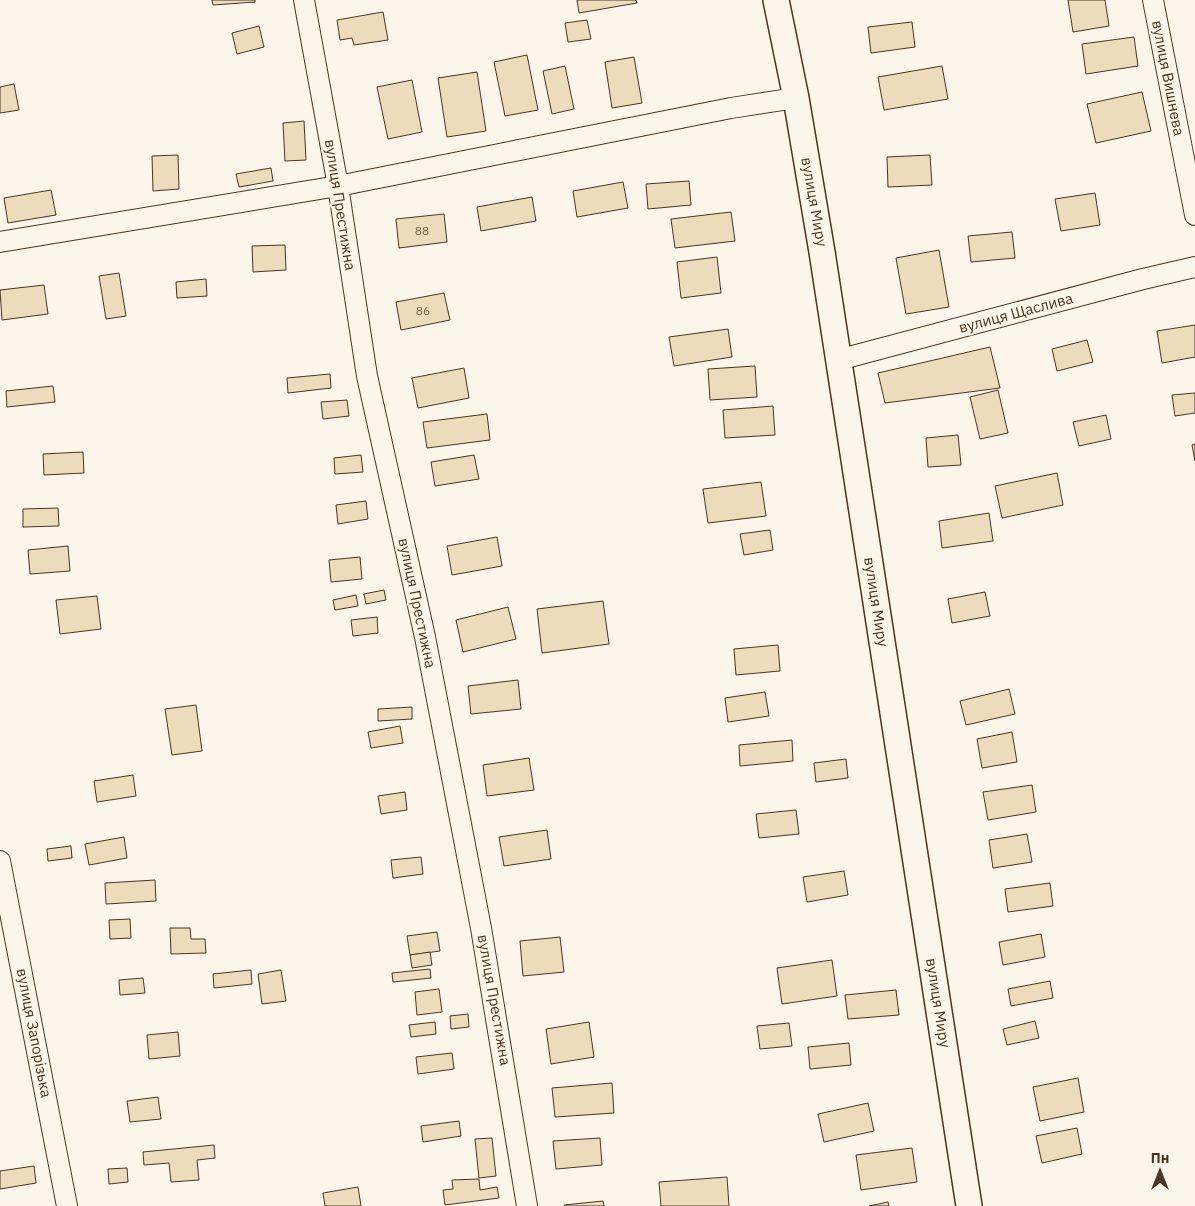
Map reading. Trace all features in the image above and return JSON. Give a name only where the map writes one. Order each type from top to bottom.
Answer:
[{"type":"street","name":"вулиця Престижна","points":[[304,0],[338,186],[367,376],[434,685],[481,928],[527,1206]]},
{"type":"street","name":"вулиця Миру","points":[[776,0],[796,98],[838,360],[969,1206]]},
{"type":"street","name":"вулиця Вишнева","points":[[1153,0],[1195,215]]},
{"type":"street","points":[[0,242],[338,186],[731,108],[796,98]]},
{"type":"street","name":"вулиця Щаслива","points":[[838,360],[1195,267]]},
{"type":"street","name":"вулиця Запорізька","points":[[0,861],[67,1206]]},
{"type":"building","points":[[212,0],[255,0],[255,2],[213,5]]},
{"type":"building","points":[[577,0],[636,0],[637,3],[579,13]]},
{"type":"building","points":[[1068,0],[1105,0],[1109,26],[1073,32]]},
{"type":"building","points":[[383,12],[388,40],[354,45],[352,38],[340,40],[337,20]]},
{"type":"building","points":[[587,20],[591,39],[568,42],[565,23]]},
{"type":"building","points":[[912,22],[915,47],[871,53],[868,27]]},
{"type":"building","points":[[259,26],[264,47],[237,54],[232,33]]},
{"type":"building","points":[[1134,37],[1138,66],[1086,74],[1082,44]]},
{"type":"building","points":[[527,55],[538,110],[505,116],[494,62]]},
{"type":"building","points":[[634,57],[642,103],[612,108],[605,62]]},
{"type":"building","points":[[565,66],[574,109],[552,114],[543,71]]},
{"type":"building","points":[[942,66],[948,99],[884,110],[878,77]]},
{"type":"building","points":[[477,72],[486,131],[447,137],[438,78]]},
{"type":"building","points":[[412,80],[422,132],[388,139],[377,87]]},
{"type":"building","points":[[14,84],[19,110],[0,113],[0,87]]},
{"type":"building","points":[[1142,92],[1151,131],[1096,143],[1087,104]]},
{"type":"building","points":[[304,121],[306,160],[285,161],[283,123]]},
{"type":"building","points":[[178,155],[179,189],[153,191],[152,156]]},
{"type":"building","points":[[930,155],[932,185],[888,187],[887,157]]},
{"type":"building","points":[[271,168],[273,181],[239,187],[236,174]]},
{"type":"building","points":[[689,181],[691,205],[648,209],[646,184]]},
{"type":"building","points":[[623,182],[628,208],[577,217],[573,191]]},
{"type":"building","points":[[51,190],[56,215],[8,223],[4,198]]},
{"type":"building","points":[[1095,193],[1100,225],[1061,231],[1055,199]]},
{"type":"building","points":[[532,197],[536,221],[481,231],[477,207]]},
{"type":"building","points":[[731,212],[735,241],[675,248],[671,219]]},
{"type":"building","points":[[444,214],[447,242],[399,248],[396,219]]},
{"type":"building","points":[[1012,232],[1015,258],[971,262],[968,236]]},
{"type":"building","points":[[285,245],[286,270],[253,272],[252,246]]},
{"type":"building","points":[[939,250],[949,307],[906,314],[896,258]]},
{"type":"building","points":[[717,257],[721,293],[681,298],[677,262]]},
{"type":"building","points":[[119,273],[126,316],[106,319],[99,276]]},
{"type":"building","points":[[206,279],[207,296],[177,298],[176,282]]},
{"type":"building","points":[[44,285],[48,314],[2,320],[0,290]]},
{"type":"building","points":[[444,293],[450,320],[401,330],[396,302]]},
{"type":"building","points":[[1195,325],[1195,357],[1162,363],[1157,331]]},
{"type":"building","points":[[728,329],[732,357],[674,366],[669,337]]},
{"type":"building","points":[[1087,340],[1093,362],[1057,371],[1052,349]]},
{"type":"building","points":[[990,347],[1000,388],[885,403],[878,373]]},
{"type":"building","points":[[755,366],[757,397],[710,400],[708,369]]},
{"type":"building","points":[[464,368],[469,398],[418,408],[412,378]]},
{"type":"building","points":[[330,374],[331,388],[288,393],[287,378]]},
{"type":"building","points":[[53,386],[55,402],[7,407],[6,391]]},
{"type":"building","points":[[998,390],[1008,433],[980,439],[970,397]]},
{"type":"building","points":[[1195,393],[1195,413],[1175,416],[1172,395]]},
{"type":"building","points":[[347,400],[349,416],[323,419],[321,402]]},
{"type":"building","points":[[773,406],[775,435],[725,438],[723,410]]},
{"type":"building","points":[[487,414],[490,440],[427,448],[423,422]]},
{"type":"building","points":[[1106,415],[1111,439],[1079,446],[1073,422]]},
{"type":"building","points":[[958,435],[961,465],[928,467],[926,438]]},
{"type":"building","points":[[1195,444],[1195,461],[1192,445]]},
{"type":"building","points":[[83,452],[84,473],[44,475],[43,454]]},
{"type":"building","points":[[361,455],[363,472],[335,474],[334,458]]},
{"type":"building","points":[[474,455],[479,479],[435,486],[431,462]]},
{"type":"building","points":[[1057,473],[1063,505],[1002,518],[995,486]]},
{"type":"building","points":[[761,482],[766,516],[708,523],[703,489]]},
{"type":"building","points":[[366,501],[368,519],[338,524],[336,505]]},
{"type":"building","points":[[58,508],[59,526],[23,527],[23,509]]},
{"type":"building","points":[[989,513],[993,541],[942,548],[939,521]]},
{"type":"building","points":[[770,530],[773,550],[744,555],[740,534]]},
{"type":"building","points":[[497,537],[502,566],[452,575],[447,546]]},
{"type":"building","points":[[68,546],[70,571],[30,574],[28,550]]},
{"type":"building","points":[[360,557],[362,579],[331,582],[329,560]]},
{"type":"building","points":[[384,590],[386,600],[366,604],[364,594]]},
{"type":"building","points":[[985,592],[990,616],[952,623],[948,599]]},
{"type":"building","points":[[356,595],[358,606],[335,610],[333,600]]},
{"type":"building","points":[[97,596],[101,629],[60,634],[56,600]]},
{"type":"building","points":[[603,601],[609,644],[542,653],[537,609]]},
{"type":"building","points":[[508,607],[516,639],[463,652],[456,620]]},
{"type":"building","points":[[377,617],[378,633],[353,636],[351,620]]},
{"type":"building","points":[[778,645],[780,671],[736,675],[734,649]]},
{"type":"building","points":[[518,680],[521,709],[471,714],[468,686]]},
{"type":"building","points":[[1009,689],[1015,714],[966,725],[960,701]]},
{"type":"building","points":[[765,692],[769,716],[728,722],[725,698]]},
{"type":"building","points":[[196,705],[202,751],[172,755],[165,709]]},
{"type":"building","points":[[412,707],[412,719],[378,721],[378,709]]},
{"type":"building","points":[[400,726],[403,743],[371,748],[368,732]]},
{"type":"building","points":[[1012,732],[1017,762],[982,768],[977,739]]},
{"type":"building","points":[[792,740],[793,761],[740,766],[739,745]]},
{"type":"building","points":[[529,758],[534,790],[487,796],[483,765]]},
{"type":"building","points":[[846,759],[848,778],[816,782],[814,763]]},
{"type":"building","points":[[133,775],[136,796],[97,802],[94,781]]},
{"type":"building","points":[[1032,785],[1036,812],[988,820],[983,792]]},
{"type":"building","points":[[405,792],[407,810],[381,814],[378,796]]},
{"type":"building","points":[[796,810],[799,834],[759,838],[756,814]]},
{"type":"building","points":[[547,830],[551,859],[504,866],[499,837]]},
{"type":"building","points":[[1027,834],[1032,862],[993,868],[989,840]]},
{"type":"building","points":[[124,837],[127,858],[89,865],[85,844]]},
{"type":"building","points":[[71,846],[72,858],[48,861],[47,849]]},
{"type":"building","points":[[421,857],[423,874],[393,878],[391,860]]},
{"type":"building","points":[[844,871],[848,895],[807,902],[803,877]]},
{"type":"building","points":[[155,880],[156,901],[106,904],[105,883]]},
{"type":"building","points":[[1050,883],[1053,906],[1008,912],[1005,889]]},
{"type":"building","points":[[130,919],[131,938],[110,939],[109,920]]},
{"type":"building","points":[[170,928],[190,928],[191,939],[205,939],[206,953],[171,954]]},
{"type":"building","points":[[437,932],[440,951],[410,955],[407,936]]},
{"type":"building","points":[[1041,934],[1045,957],[1003,965],[999,942]]},
{"type":"building","points":[[560,937],[564,972],[523,976],[520,941]]},
{"type":"building","points":[[430,952],[432,965],[412,968],[410,955]]},
{"type":"building","points":[[832,960],[837,996],[782,1004],[777,968]]},
{"type":"building","points":[[430,969],[431,978],[393,982],[392,973]]},
{"type":"building","points":[[251,970],[252,984],[214,988],[213,974]]},
{"type":"building","points":[[281,970],[286,1001],[262,1004],[258,974]]},
{"type":"building","points":[[143,978],[145,993],[120,995],[119,980]]},
{"type":"building","points":[[1050,981],[1053,998],[1011,1006],[1008,989]]},
{"type":"building","points":[[439,989],[442,1012],[417,1015],[415,992]]},
{"type":"building","points":[[896,990],[899,1015],[848,1019],[845,995]]},
{"type":"building","points":[[468,1014],[469,1027],[451,1029],[450,1016]]},
{"type":"building","points":[[1035,1021],[1039,1038],[1007,1045],[1003,1029]]},
{"type":"building","points":[[435,1022],[436,1034],[411,1037],[409,1025]]},
{"type":"building","points":[[589,1022],[594,1057],[551,1064],[546,1029]]},
{"type":"building","points":[[789,1023],[792,1046],[760,1049],[757,1026]]},
{"type":"building","points":[[178,1032],[180,1056],[149,1059],[147,1035]]},
{"type":"building","points":[[849,1043],[851,1065],[810,1069],[808,1047]]},
{"type":"building","points":[[452,1053],[454,1069],[418,1074],[416,1057]]},
{"type":"building","points":[[1078,1078],[1084,1112],[1040,1121],[1033,1087]]},
{"type":"building","points":[[612,1083],[614,1113],[555,1117],[552,1088]]},
{"type":"building","points":[[158,1097],[161,1119],[130,1122],[127,1101]]},
{"type":"building","points":[[868,1103],[874,1131],[824,1142],[818,1114]]},
{"type":"building","points":[[459,1121],[461,1136],[423,1142],[421,1126]]},
{"type":"building","points":[[1077,1128],[1082,1154],[1042,1163],[1036,1136]]},
{"type":"building","points":[[492,1138],[496,1176],[479,1178],[475,1139]]},
{"type":"building","points":[[600,1138],[602,1165],[556,1169],[553,1141]]},
{"type":"building","points":[[214,1145],[215,1158],[197,1160],[199,1180],[171,1182],[169,1163],[144,1165],[143,1152]]},
{"type":"building","points":[[912,1148],[917,1182],[861,1190],[856,1155]]},
{"type":"building","points":[[34,1166],[36,1183],[0,1189],[0,1171]]},
{"type":"building","points":[[127,1168],[128,1182],[109,1184],[108,1169]]},
{"type":"building","points":[[727,1177],[729,1206],[661,1206],[659,1182]]},
{"type":"building","points":[[479,1179],[480,1190],[497,1187],[499,1198],[445,1205],[443,1190],[453,1189],[452,1180]]},
{"type":"building","points":[[358,1187],[361,1206],[325,1206],[323,1193]]},
{"type":"building","points":[[603,1201],[604,1206],[564,1205]]},
{"type":"building","points":[[888,1202],[889,1206],[869,1206]]}]
